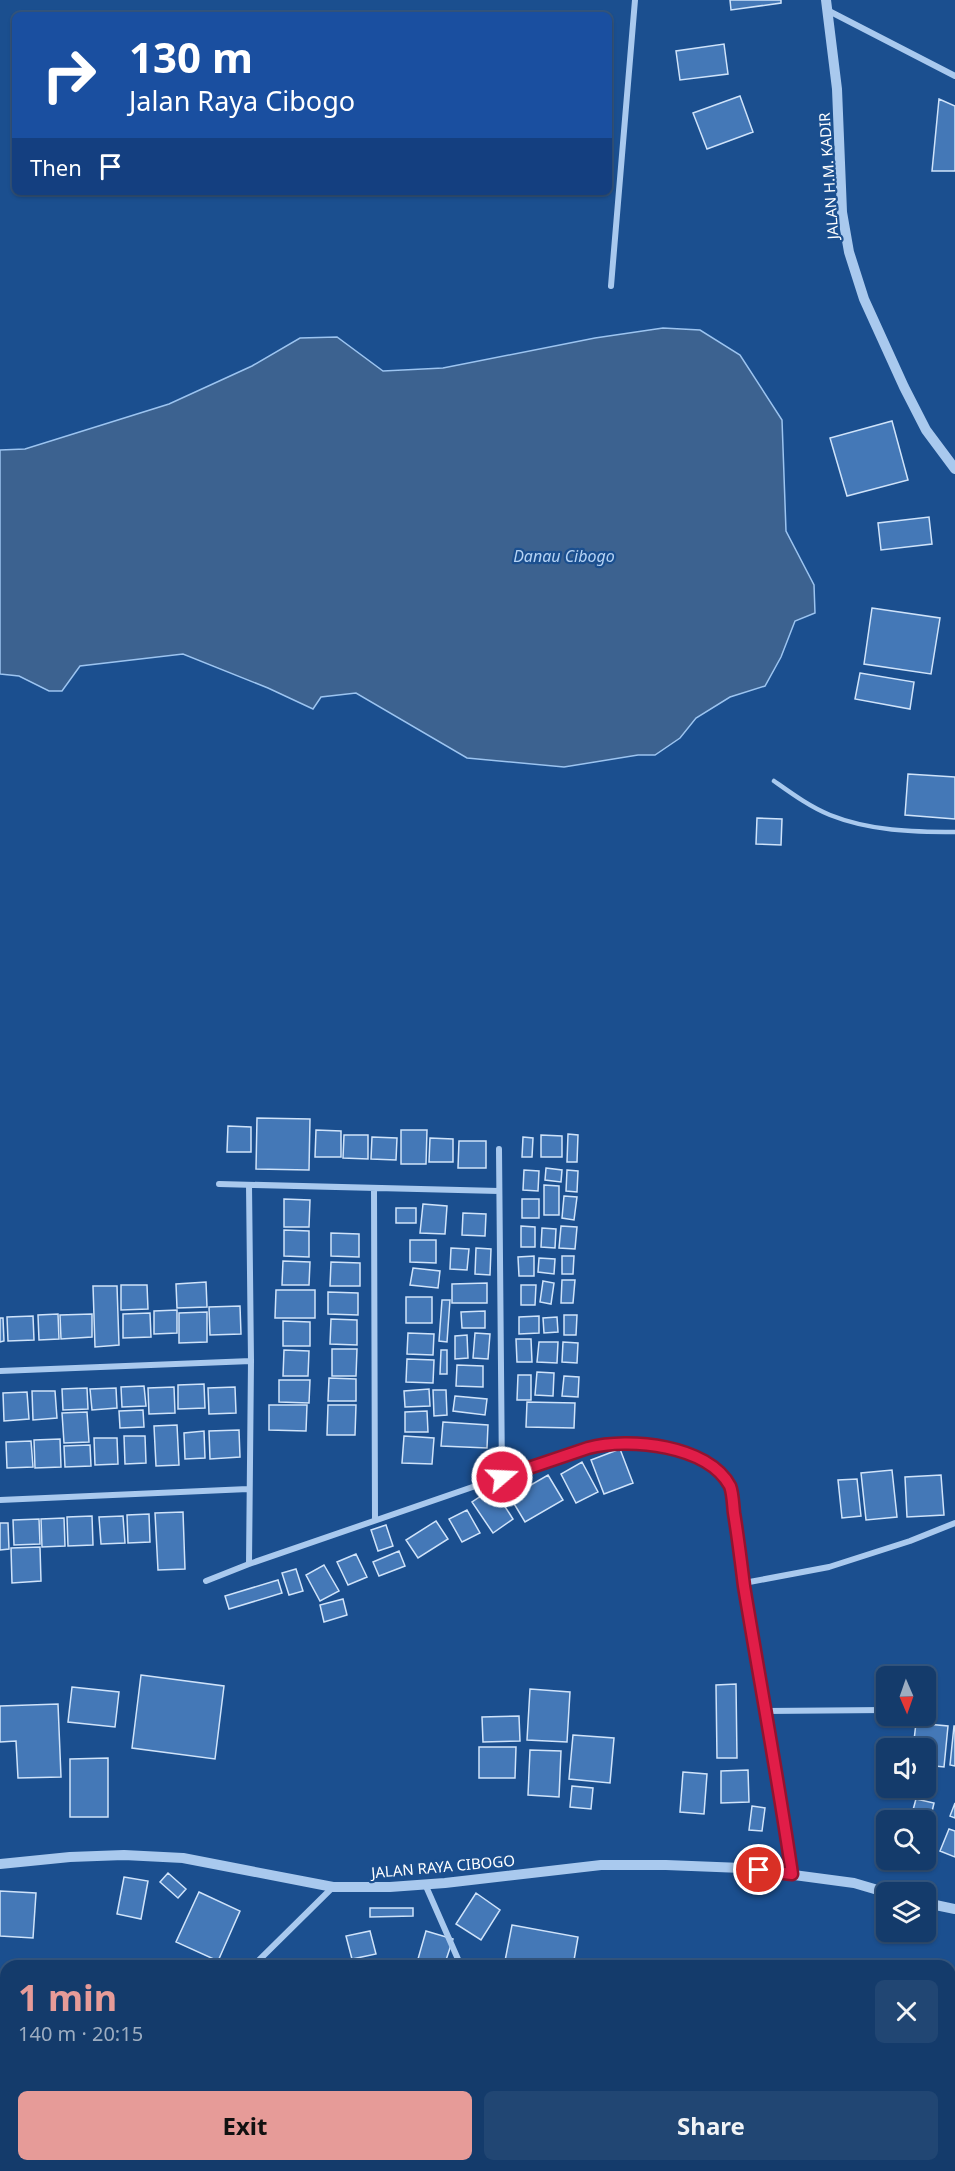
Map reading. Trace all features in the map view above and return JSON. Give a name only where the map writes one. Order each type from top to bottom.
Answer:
[{"type":"street","points":[[611,286],[635,0]]},
{"type":"street","points":[[828,6],[955,76]]},
{"type":"street","name":"JALAN H.M. KADIR","points":[[828,6],[837,88],[842,212],[849,252],[864,299],[904,387],[926,430],[955,470]]},
{"type":"street","points":[[500,1149],[502,1477]]},
{"type":"street","points":[[219,1184],[499,1191]]},
{"type":"street","points":[[249,1185],[251,1361],[249,1564]]},
{"type":"street","points":[[374,1188],[375,1520]]},
{"type":"street","points":[[0,1371],[251,1361]]},
{"type":"street","points":[[206,1581],[375,1520],[603,1444],[653,1444],[698,1459],[716,1469],[730,1488],[792,1874]]},
{"type":"street","points":[[0,1500],[248,1489]]},
{"type":"street","points":[[744,1583],[829,1567],[910,1541],[955,1523]]},
{"type":"street","points":[[765,1711],[876,1710]]},
{"type":"street","name":"JALAN RAYA CIBOGO","points":[[0,1864],[70,1857],[124,1855],[183,1858],[333,1887],[390,1887],[601,1865],[742,1868],[854,1883],[876,1889]]},
{"type":"street","points":[[425,1884],[458,1960]]},
{"type":"street","points":[[259,1960],[333,1887]]},
{"type":"street","points":[[936,1905],[955,1910]]},
{"type":"lane","points":[[774,781],[829,815],[868,826],[914,832],[955,832]]},
{"type":"water","name":"Danau Cibogo","points":[[663,328],[700,330],[740,355],[782,420],[786,531],[814,585],[815,613],[795,621],[781,657],[765,686],[730,697],[696,718],[680,738],[655,755],[638,755],[564,767],[467,758],[356,693],[321,697],[313,709],[268,688],[183,654],[80,666],[62,691],[49,691],[19,676],[0,674],[0,450],[25,449],[169,404],[252,366],[300,338],[337,337],[383,371],[443,368],[595,338]]},
{"type":"building","points":[[730,0],[781,0],[781,3],[731,10]]},
{"type":"building","points":[[724,44],[728,74],[680,80],[676,51]]},
{"type":"building","points":[[740,96],[753,132],[707,149],[693,113]]},
{"type":"building","points":[[939,99],[955,106],[955,171],[932,171]]},
{"type":"building","points":[[892,421],[908,480],[847,496],[830,438]]},
{"type":"building","points":[[929,517],[932,544],[881,550],[878,523]]},
{"type":"building","points":[[872,608],[940,618],[931,674],[864,664]]},
{"type":"building","points":[[860,673],[914,682],[910,709],[855,699]]},
{"type":"building","points":[[908,774],[955,777],[955,819],[905,815]]},
{"type":"building","points":[[757,818],[782,819],[781,845],[756,844]]},
{"type":"building","points":[[257,1118],[310,1119],[309,1170],[256,1169]]},
{"type":"building","points":[[228,1126],[251,1127],[251,1152],[227,1152]]},
{"type":"building","points":[[316,1130],[341,1131],[341,1157],[315,1157]]},
{"type":"building","points":[[401,1130],[427,1130],[426,1164],[401,1164]]},
{"type":"building","points":[[568,1134],[578,1135],[577,1162],[567,1162]]},
{"type":"building","points":[[344,1135],[368,1135],[368,1159],[343,1158]]},
{"type":"building","points":[[541,1135],[562,1136],[562,1157],[541,1157]]},
{"type":"building","points":[[372,1137],[397,1138],[396,1160],[371,1159]]},
{"type":"building","points":[[523,1137],[533,1138],[532,1157],[522,1157]]},
{"type":"building","points":[[430,1138],[453,1139],[453,1162],[429,1162]]},
{"type":"building","points":[[459,1141],[486,1141],[486,1168],[458,1168]]},
{"type":"building","points":[[546,1168],[562,1170],[561,1182],[545,1180]]},
{"type":"building","points":[[524,1170],[539,1171],[538,1191],[523,1190]]},
{"type":"building","points":[[567,1170],[578,1171],[577,1192],[566,1191]]},
{"type":"building","points":[[544,1185],[559,1186],[559,1215],[544,1215]]},
{"type":"building","points":[[564,1196],[577,1197],[574,1220],[562,1218]]},
{"type":"building","points":[[284,1199],[310,1200],[309,1227],[284,1227]]},
{"type":"building","points":[[522,1199],[539,1199],[539,1218],[522,1218]]},
{"type":"building","points":[[423,1204],[447,1206],[445,1234],[420,1233]]},
{"type":"building","points":[[396,1208],[416,1208],[416,1223],[396,1223]]},
{"type":"building","points":[[463,1213],[486,1214],[485,1236],[462,1235]]},
{"type":"building","points":[[521,1226],[535,1227],[535,1247],[521,1247]]},
{"type":"building","points":[[561,1226],[577,1227],[575,1249],[559,1248]]},
{"type":"building","points":[[542,1228],[556,1229],[555,1248],[541,1247]]},
{"type":"building","points":[[284,1230],[309,1231],[309,1257],[284,1256]]},
{"type":"building","points":[[331,1233],[359,1234],[359,1257],[331,1256]]},
{"type":"building","points":[[410,1240],[436,1240],[436,1263],[410,1262]]},
{"type":"building","points":[[451,1248],[469,1249],[467,1270],[450,1269]]},
{"type":"building","points":[[476,1248],[491,1249],[490,1275],[475,1274]]},
{"type":"building","points":[[534,1256],[534,1276],[519,1276],[518,1257]]},
{"type":"building","points":[[562,1256],[574,1256],[573,1274],[562,1274]]},
{"type":"building","points":[[539,1258],[555,1259],[554,1274],[538,1272]]},
{"type":"building","points":[[283,1261],[310,1262],[309,1285],[282,1285]]},
{"type":"building","points":[[331,1262],[360,1263],[360,1286],[330,1286]]},
{"type":"building","points":[[413,1268],[440,1271],[438,1288],[410,1285]]},
{"type":"building","points":[[562,1280],[575,1280],[573,1303],[561,1303]]},
{"type":"building","points":[[543,1281],[554,1283],[551,1304],[540,1302]]},
{"type":"building","points":[[206,1282],[207,1307],[177,1308],[176,1284]]},
{"type":"building","points":[[487,1283],[487,1303],[452,1303],[452,1284]]},
{"type":"building","points":[[121,1285],[147,1285],[148,1309],[121,1310]]},
{"type":"building","points":[[521,1285],[536,1285],[535,1305],[521,1305]]},
{"type":"building","points":[[93,1286],[117,1286],[119,1345],[95,1347]]},
{"type":"building","points":[[276,1290],[315,1290],[315,1318],[275,1318]]},
{"type":"building","points":[[328,1292],[358,1293],[358,1315],[328,1314]]},
{"type":"building","points":[[406,1297],[432,1297],[432,1323],[406,1323]]},
{"type":"building","points":[[442,1300],[450,1300],[447,1342],[439,1341]]},
{"type":"building","points":[[240,1306],[241,1334],[210,1335],[209,1307]]},
{"type":"building","points":[[177,1310],[177,1333],[154,1334],[154,1311]]},
{"type":"building","points":[[485,1311],[485,1328],[462,1328],[461,1312]]},
{"type":"building","points":[[207,1312],[207,1342],[179,1343],[179,1313]]},
{"type":"building","points":[[150,1313],[151,1337],[123,1338],[123,1314]]},
{"type":"building","points":[[58,1314],[59,1339],[39,1340],[38,1315]]},
{"type":"building","points":[[92,1314],[92,1337],[61,1339],[60,1315]]},
{"type":"building","points":[[564,1315],[577,1315],[576,1335],[564,1335]]},
{"type":"building","points":[[33,1316],[34,1340],[8,1341],[7,1317]]},
{"type":"building","points":[[539,1316],[539,1333],[519,1334],[519,1317]]},
{"type":"building","points":[[557,1317],[558,1332],[544,1333],[543,1318]]},
{"type":"building","points":[[0,1318],[3,1318],[4,1341],[0,1342]]},
{"type":"building","points":[[331,1319],[357,1320],[357,1345],[330,1344]]},
{"type":"building","points":[[283,1321],[310,1322],[310,1346],[283,1346]]},
{"type":"building","points":[[408,1333],[434,1334],[433,1355],[407,1354]]},
{"type":"building","points":[[475,1333],[490,1334],[488,1359],[473,1358]]},
{"type":"building","points":[[467,1335],[468,1358],[455,1359],[455,1336]]},
{"type":"building","points":[[516,1339],[531,1339],[532,1362],[517,1362]]},
{"type":"building","points":[[539,1342],[558,1342],[557,1363],[537,1362]]},
{"type":"building","points":[[563,1342],[578,1343],[577,1363],[562,1362]]},
{"type":"building","points":[[332,1349],[357,1349],[356,1376],[332,1376]]},
{"type":"building","points":[[284,1350],[309,1351],[308,1376],[283,1376]]},
{"type":"building","points":[[441,1350],[447,1350],[447,1374],[440,1374]]},
{"type":"building","points":[[407,1359],[434,1360],[433,1383],[406,1382]]},
{"type":"building","points":[[457,1365],[483,1366],[483,1387],[456,1386]]},
{"type":"building","points":[[537,1372],[554,1373],[553,1396],[535,1395]]},
{"type":"building","points":[[518,1375],[531,1375],[531,1400],[517,1400]]},
{"type":"building","points":[[564,1376],[579,1377],[578,1397],[562,1396]]},
{"type":"building","points":[[329,1378],[356,1379],[356,1401],[328,1401]]},
{"type":"building","points":[[279,1380],[310,1380],[309,1403],[279,1402]]},
{"type":"building","points":[[204,1384],[205,1408],[178,1409],[178,1385]]},
{"type":"building","points":[[144,1386],[146,1406],[122,1407],[121,1387]]},
{"type":"building","points":[[174,1387],[175,1413],[149,1414],[148,1388]]},
{"type":"building","points":[[235,1387],[236,1413],[209,1414],[208,1388]]},
{"type":"building","points":[[87,1388],[88,1409],[63,1410],[62,1389]]},
{"type":"building","points":[[116,1388],[117,1408],[92,1410],[90,1389]]},
{"type":"building","points":[[429,1389],[430,1406],[405,1407],[404,1391]]},
{"type":"building","points":[[433,1390],[446,1390],[447,1415],[434,1416]]},
{"type":"building","points":[[32,1391],[55,1391],[57,1418],[33,1420]]},
{"type":"building","points":[[27,1392],[29,1419],[4,1421],[3,1393]]},
{"type":"building","points":[[455,1396],[487,1399],[485,1415],[453,1411]]},
{"type":"building","points":[[527,1402],[575,1403],[574,1428],[526,1427]]},
{"type":"building","points":[[269,1405],[307,1405],[306,1431],[269,1430]]},
{"type":"building","points":[[328,1405],[356,1405],[355,1435],[327,1435]]},
{"type":"building","points":[[143,1410],[144,1427],[120,1428],[119,1411]]},
{"type":"building","points":[[427,1411],[428,1432],[405,1432],[405,1412]]},
{"type":"building","points":[[87,1412],[89,1442],[64,1443],[62,1413]]},
{"type":"building","points":[[443,1422],[488,1425],[487,1448],[441,1446]]},
{"type":"building","points":[[177,1425],[179,1465],[156,1466],[154,1426]]},
{"type":"building","points":[[239,1430],[240,1457],[210,1459],[209,1431]]},
{"type":"building","points":[[204,1431],[205,1458],[185,1459],[184,1433]]},
{"type":"building","points":[[124,1436],[145,1436],[146,1463],[125,1464]]},
{"type":"building","points":[[404,1436],[434,1438],[432,1464],[402,1463]]},
{"type":"building","points":[[94,1438],[117,1438],[118,1464],[95,1465]]},
{"type":"building","points":[[60,1439],[61,1467],[35,1468],[34,1440]]},
{"type":"building","points":[[31,1441],[33,1467],[7,1468],[6,1442]]},
{"type":"building","points":[[90,1445],[91,1466],[65,1467],[64,1446]]},
{"type":"building","points":[[620,1449],[633,1483],[604,1494],[591,1460]]},
{"type":"building","points":[[582,1462],[598,1492],[576,1503],[561,1474]]},
{"type":"building","points":[[892,1470],[897,1517],[866,1520],[861,1473]]},
{"type":"building","points":[[548,1475],[563,1500],[525,1522],[510,1497]]},
{"type":"building","points":[[941,1475],[944,1515],[907,1517],[905,1477]]},
{"type":"building","points":[[857,1479],[861,1516],[842,1518],[838,1480]]},
{"type":"building","points":[[493,1488],[513,1519],[493,1533],[472,1502]]},
{"type":"building","points":[[467,1510],[480,1533],[462,1542],[449,1519]]},
{"type":"building","points":[[183,1512],[185,1569],[158,1570],[155,1513]]},
{"type":"building","points":[[149,1514],[150,1542],[128,1543],[127,1515]]},
{"type":"building","points":[[92,1516],[93,1545],[68,1546],[67,1517]]},
{"type":"building","points":[[123,1516],[125,1543],[101,1544],[99,1517]]},
{"type":"building","points":[[64,1518],[65,1546],[42,1547],[41,1519]]},
{"type":"building","points":[[39,1519],[40,1544],[14,1545],[13,1520]]},
{"type":"building","points":[[436,1521],[448,1539],[418,1558],[406,1540]]},
{"type":"building","points":[[0,1523],[8,1523],[9,1549],[0,1550]]},
{"type":"building","points":[[386,1525],[393,1546],[378,1551],[371,1530]]},
{"type":"building","points":[[40,1547],[41,1581],[12,1583],[11,1548]]},
{"type":"building","points":[[399,1551],[405,1566],[379,1576],[373,1562]]},
{"type":"building","points":[[356,1554],[367,1577],[348,1585],[337,1562]]},
{"type":"building","points":[[324,1565],[339,1591],[320,1601],[306,1575]]},
{"type":"building","points":[[296,1569],[303,1591],[289,1595],[282,1573]]},
{"type":"building","points":[[278,1580],[282,1593],[229,1609],[225,1596]]},
{"type":"building","points":[[343,1599],[347,1615],[324,1622],[320,1605]]},
{"type":"building","points":[[141,1675],[224,1686],[215,1759],[132,1748]]},
{"type":"building","points":[[736,1684],[737,1758],[717,1758],[716,1685]]},
{"type":"building","points":[[72,1687],[119,1692],[115,1727],[68,1722]]},
{"type":"building","points":[[530,1689],[570,1692],[567,1742],[527,1740]]},
{"type":"building","points":[[58,1704],[61,1777],[18,1778],[16,1741],[0,1742],[0,1706]]},
{"type":"building","points":[[519,1716],[520,1741],[483,1742],[482,1717]]},
{"type":"building","points":[[916,1726],[948,1726],[944,1767],[936,1766],[936,1738],[914,1738]]},
{"type":"building","points":[[955,1726],[955,1766],[950,1765]]},
{"type":"building","points":[[573,1735],[614,1738],[610,1783],[569,1779]]},
{"type":"building","points":[[479,1747],[516,1747],[515,1778],[479,1778]]},
{"type":"building","points":[[530,1750],[561,1751],[559,1797],[528,1795]]},
{"type":"building","points":[[108,1758],[108,1817],[70,1817],[70,1759]]},
{"type":"building","points":[[748,1770],[749,1802],[721,1803],[721,1771]]},
{"type":"building","points":[[683,1772],[707,1774],[704,1814],[680,1812]]},
{"type":"building","points":[[572,1786],[593,1788],[591,1809],[570,1807]]},
{"type":"building","points":[[916,1799],[934,1803],[932,1810],[913,1810]]},
{"type":"building","points":[[955,1803],[955,1818],[950,1816]]},
{"type":"building","points":[[752,1806],[765,1808],[762,1831],[749,1830]]},
{"type":"building","points":[[949,1829],[955,1831],[955,1857],[940,1851]]},
{"type":"building","points":[[168,1873],[186,1889],[178,1898],[160,1882]]},
{"type":"building","points":[[124,1877],[148,1881],[141,1919],[117,1914]]},
{"type":"building","points":[[0,1891],[36,1893],[33,1938],[0,1936]]},
{"type":"building","points":[[199,1892],[240,1911],[218,1960],[176,1942]]},
{"type":"building","points":[[476,1893],[500,1910],[481,1940],[456,1924]]},
{"type":"building","points":[[370,1908],[413,1908],[413,1916],[370,1917]]},
{"type":"building","points":[[512,1925],[578,1937],[574,1960],[505,1960]]},
{"type":"building","points":[[370,1931],[376,1954],[352,1959],[346,1936]]},
{"type":"building","points":[[426,1931],[453,1939],[446,1960],[418,1960]]},
{"type":"route","points":[[502,1477],[588,1448],[628,1442],[653,1444],[698,1459],[716,1469],[730,1488],[792,1874],[759,1870]]}]
